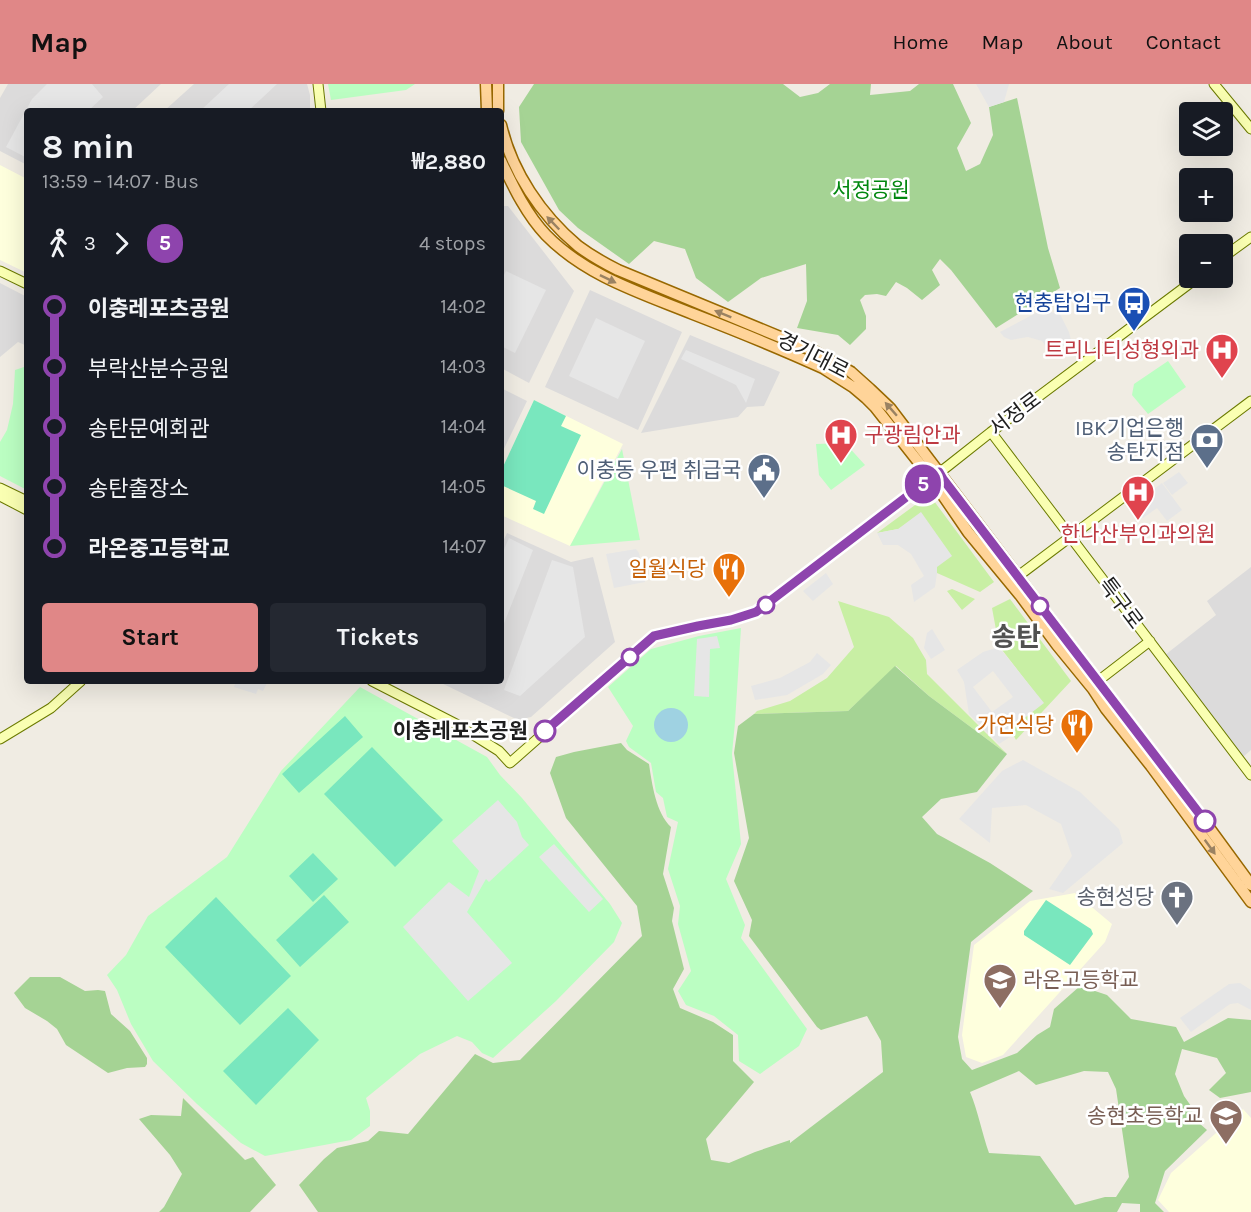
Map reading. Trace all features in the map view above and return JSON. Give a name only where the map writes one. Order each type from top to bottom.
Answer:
[{"type":"main road","points":[[486,84],[487,108]]},
{"type":"main road","points":[[498,84],[498,108]]},
{"type":"main road","name":"경기대로","points":[[504,137],[528,189],[555,225],[579,247],[618,270],[814,351],[843,367],[890,408],[935,475]]},
{"type":"main road","name":"경기대로","points":[[504,167],[526,208],[544,233],[561,249],[594,272],[824,368],[867,398],[935,475],[946,483],[1057,645],[1093,689],[1106,710],[1251,902]]},
{"type":"main road","name":"경기대로","points":[[1014,580],[1098,681],[1251,885]]},
{"type":"street","points":[[318,84],[321,108]]},
{"type":"street","points":[[1214,84],[1251,129]]},
{"type":"street","points":[[1233,250],[1251,237]]},
{"type":"street","points":[[0,271],[24,283]]},
{"type":"street","name":"서정로","points":[[378,684],[456,724],[499,751],[510,763],[654,636],[731,620],[756,612],[1184,288]]},
{"type":"street","points":[[1014,580],[1251,401]]},
{"type":"street","name":"특구로","points":[[991,432],[1251,775]]},
{"type":"street","points":[[0,488],[24,500]]},
{"type":"street","points":[[0,496],[24,508]]},
{"type":"street","points":[[1098,681],[1150,641]]},
{"type":"street","points":[[0,739],[51,708],[78,684]]},
{"type":"shaded area","points":[[8,84],[161,84],[135,108],[24,108],[24,163],[0,151],[0,98]]},
{"type":"shaded area","points":[[47,84],[92,84],[103,97],[91,108],[27,108],[32,99]]},
{"type":"shaded area","points":[[194,84],[307,84],[310,95],[310,108],[167,108]]},
{"type":"shaded area","points":[[229,84],[277,84],[251,108],[203,108]]},
{"type":"shaded area","points":[[976,84],[1009,84],[1004,102],[989,107]]},
{"type":"shaded area","points":[[24,114],[24,156],[6,147]]},
{"type":"shaded area","points":[[0,165],[24,177],[24,272],[0,260]]},
{"type":"shaded area","points":[[504,206],[508,206],[574,291],[529,383],[504,370]]},
{"type":"shaded area","points":[[506,271],[546,290],[515,353],[504,348],[504,275]]},
{"type":"shaded area","points":[[0,283],[24,295],[24,345],[18,342],[0,357]]},
{"type":"shaded area","points":[[590,290],[682,332],[638,430],[545,387]]},
{"type":"shaded area","points":[[1036,313],[1060,314],[1071,340],[1052,355],[1042,341],[1028,337],[1011,340],[1000,332]]},
{"type":"shaded area","points":[[596,318],[645,341],[618,399],[569,376]]},
{"type":"shaded area","points":[[690,335],[780,372],[764,406],[747,407],[738,417],[641,433]]},
{"type":"shaded area","points":[[686,350],[755,379],[746,403],[736,385],[681,359]]},
{"type":"shaded area","points":[[504,390],[527,401],[504,449]]},
{"type":"shaded area","points":[[534,400],[623,444],[570,546],[504,516],[504,465]]},
{"type":"shaded area","points":[[1179,472],[1188,483],[1172,495],[1163,483]]},
{"type":"shaded area","points":[[1162,483],[1182,510],[1167,521],[1157,508],[1143,518],[1133,505]]},
{"type":"shaded area","points":[[921,512],[952,556],[937,567],[935,587],[914,602],[911,585],[924,576],[911,554],[898,545],[883,545],[877,533],[898,529]]},
{"type":"shaded area","points":[[507,533],[571,562],[593,557],[615,642],[531,717],[518,720],[443,684],[504,684],[504,540]]},
{"type":"shaded area","points":[[509,538],[533,550],[504,623],[504,549]]},
{"type":"shaded area","points":[[636,549],[639,553],[645,582],[614,588],[606,554]]},
{"type":"shaded area","points":[[552,560],[573,567],[585,637],[520,696],[504,690]]},
{"type":"shaded area","points":[[1251,567],[1251,750],[1243,757],[1165,655],[1216,615],[1207,601]]},
{"type":"shaded area","points":[[826,573],[833,584],[813,601],[803,591]]},
{"type":"shaded area","points":[[932,629],[945,650],[931,659],[924,648],[927,633]]},
{"type":"shaded area","points":[[717,636],[720,648],[710,649],[709,697],[694,696],[697,639]]},
{"type":"shaded area","points":[[999,647],[1044,703],[1010,729],[1013,735],[999,744],[969,714],[964,682],[957,670],[983,652]],"holes":[[[993,671],[1013,697],[992,712],[973,687]]]},
{"type":"shaded area","points":[[817,653],[831,665],[823,674],[787,695],[755,700],[751,686],[780,678],[810,662]]},
{"type":"shaded area","points":[[235,684],[266,684],[263,691],[258,689],[256,694],[234,687]]},
{"type":"shaded area","points":[[1023,760],[1080,792],[1119,829],[1123,843],[1063,893],[1049,889],[1072,856],[1061,824],[1026,805],[992,808],[990,843],[959,819],[1002,771]]},
{"type":"shaded area","points":[[498,800],[517,822],[522,837],[529,845],[489,882],[486,879],[467,912],[512,963],[468,1001],[403,927],[449,882],[469,897],[479,871],[452,841]]},
{"type":"shaded area","points":[[554,844],[603,899],[589,912],[539,857]]},
{"type":"shaded area","points":[[1075,893],[1112,924],[1105,942],[1003,1055],[982,1063],[966,1057],[962,1035],[974,945],[1030,901]]},
{"type":"shaded area","points":[[1240,983],[1251,990],[1251,1010],[1238,1003],[1230,1004],[1191,1032],[1180,1018],[1229,984]]},
{"type":"shaded area","name":"송현초등학교","points":[[1243,1109],[1251,1118],[1251,1212],[1169,1212],[1158,1200],[1171,1173]]},
{"type":"green space","points":[[328,84],[415,84],[406,90],[331,100]]},
{"type":"green space","name":"서정공원","points":[[534,84],[783,84],[800,97],[818,93],[830,84],[871,84],[870,95],[910,91],[919,84],[953,84],[971,123],[957,148],[966,171],[980,164],[993,135],[989,107],[1017,98],[1048,248],[1060,288],[996,328],[940,259],[932,270],[940,285],[922,300],[896,282],[886,296],[865,295],[860,300],[866,316],[866,329],[850,345],[838,335],[797,328],[807,301],[806,264],[761,278],[728,302],[696,278],[685,249],[654,241],[629,264],[578,228],[559,210],[521,142],[519,107]]},
{"type":"green space","points":[[1168,361],[1186,387],[1148,414],[1132,395],[1134,384]]},
{"type":"green space","points":[[24,367],[24,488],[0,476],[0,442],[7,430],[13,404],[15,370]]},
{"type":"green space","points":[[534,400],[566,416],[561,426],[581,435],[544,514],[533,509],[536,501],[504,486],[504,465]]},
{"type":"green space","points":[[845,443],[865,465],[831,490],[819,475],[816,444]]},
{"type":"green space","points":[[622,449],[640,540],[570,546]]},
{"type":"green space","points":[[926,497],[934,501],[994,582],[980,592],[937,573],[936,567],[898,529],[877,533]]},
{"type":"green space","points":[[952,589],[975,599],[962,610],[947,591]]},
{"type":"green space","points":[[1010,599],[1071,681],[1016,740],[1010,729],[1043,703],[999,646],[992,608]]},
{"type":"green space","points":[[838,601],[889,617],[913,638],[926,660],[927,674],[1007,754],[929,696],[896,666],[848,711],[754,714],[757,711],[790,701],[827,678],[854,647]]},
{"type":"green space","points":[[741,628],[732,754],[741,844],[726,879],[745,925],[741,938],[807,1029],[799,1046],[760,1074],[739,1061],[738,1035],[714,1016],[686,1005],[678,991],[691,971],[678,924],[680,906],[668,869],[678,822],[667,817],[663,798],[656,792],[651,763],[629,747],[626,741],[633,726],[608,687],[651,649]]},
{"type":"green space","points":[[895,666],[929,696],[1007,754],[977,792],[941,799],[922,817],[937,834],[990,863],[1033,891],[971,942],[958,1037],[962,1059],[972,1070],[1017,1053],[1050,1027],[1054,1009],[1080,986],[1107,995],[1131,1019],[1176,1027],[1184,1042],[1228,1018],[1251,1020],[1251,1092],[1220,1098],[1209,1090],[1226,1073],[1217,1058],[1182,1049],[1175,1074],[1191,1106],[1192,1117],[1207,1130],[1165,1171],[1155,1203],[1164,1212],[1140,1212],[1140,1204],[1122,1203],[1117,1212],[318,1212],[299,1185],[324,1159],[337,1148],[368,1141],[379,1131],[408,1134],[475,1054],[493,1063],[520,1060],[642,936],[637,906],[566,818],[550,773],[556,757],[574,752],[621,743],[627,750],[649,764],[658,806],[671,827],[663,874],[674,908],[672,921],[684,969],[673,989],[680,1008],[713,1022],[733,1035],[733,1061],[754,1082],[706,1139],[711,1160],[729,1163],[790,1140],[790,1143],[883,1072],[881,1041],[867,1016],[821,1030],[817,1027],[749,936],[752,920],[734,881],[749,838],[734,753],[738,726],[754,714],[848,711]],"holes":[[[1019,1071],[1036,1085],[1084,1071],[1108,1072],[1116,1089],[1129,1177],[1116,1197],[1105,1197],[1075,1205],[1040,1156],[989,1153],[970,1092]]]},
{"type":"green space","name":"이충레포츠공원","points":[[360,687],[487,757],[610,904],[622,923],[614,942],[556,1001],[493,1058],[482,1053],[472,1042],[457,1036],[420,1054],[366,1098],[370,1111],[370,1126],[351,1140],[265,1156],[241,1143],[153,1061],[131,1024],[117,990],[107,975],[126,955],[148,916],[227,857],[281,771]]},
{"type":"green space","points":[[345,716],[363,737],[299,793],[282,774]]},
{"type":"green space","points":[[372,747],[443,820],[395,867],[324,794]]},
{"type":"green space","points":[[313,853],[338,879],[313,902],[289,876]]},
{"type":"green space","points":[[324,895],[349,922],[300,967],[276,940]]},
{"type":"green space","points":[[216,897],[291,976],[240,1025],[165,947]]},
{"type":"green space","points":[[1046,900],[1091,929],[1093,934],[1070,965],[1024,935],[1024,931]]},
{"type":"green space","points":[[30,977],[60,977],[85,991],[105,991],[111,1014],[130,1031],[147,1058],[145,1067],[127,1068],[108,1073],[66,1045],[57,1029],[25,1008],[14,993]]},
{"type":"green space","points":[[288,1008],[319,1040],[256,1105],[223,1071]]},
{"type":"green space","points":[[183,1098],[245,1160],[253,1157],[276,1185],[250,1212],[159,1212],[182,1174],[170,1155],[139,1119],[151,1115],[181,1116]]},
{"type":"water","points":[[671,708],[683,713],[688,725],[683,737],[671,742],[659,737],[654,725],[659,713]]},
{"type":"bus line","name":"5","points":[[545,731],[654,636],[731,620],[756,612],[939,472],[1205,821]]},
{"type":"place","name":"현충탑입구","points":[[1134,332]]},
{"type":"place","name":"트리니티성형외과","points":[[1222,379]]},
{"type":"place","name":"구광림안과","points":[[841,464]]},
{"type":"place","name":"IBK기업은행 송탄지점","points":[[1207,469]]},
{"type":"place","name":"이충동 우편 취급국","points":[[764,499]]},
{"type":"place","name":"한나산부인과의원","points":[[1138,521]]},
{"type":"place","name":"일월식당","points":[[729,598]]},
{"type":"place","name":"이충레포츠공원","points":[[545,731]]},
{"type":"place","name":"가연식당","points":[[1077,754]]},
{"type":"place","name":"송현성당","points":[[1177,926]]},
{"type":"place","name":"라온고등학교","points":[[1000,1009]]},
{"type":"place","name":"송현초등학교","points":[[1226,1145]]},
{"type":"district","name":"송탄","points":[[1016,637]]}]
